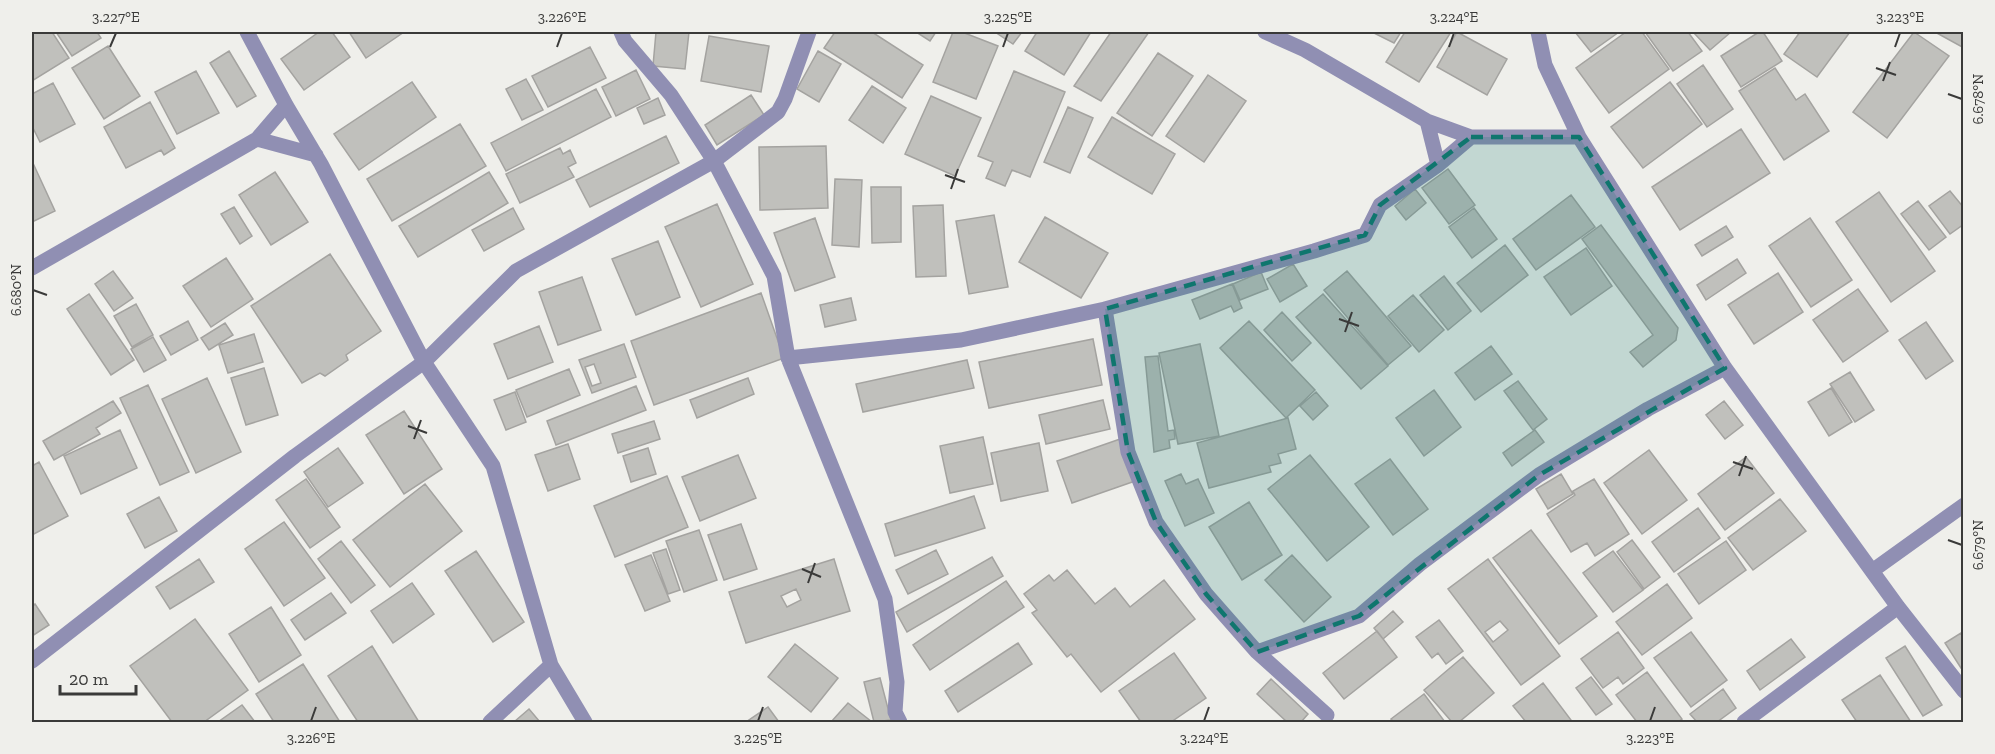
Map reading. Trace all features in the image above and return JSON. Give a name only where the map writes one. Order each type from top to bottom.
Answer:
[{"type":"street","points":[[247,32],[316,155],[424,362],[493,466],[550,664],[585,723]]},
{"type":"street","points":[[621,32],[671,95],[714,160],[774,276],[788,358],[885,599],[897,682],[895,712],[900,723]]},
{"type":"street","points":[[32,661],[295,456],[424,362],[516,271],[714,160],[778,112],[785,99],[809,32]]},
{"type":"street","points":[[1265,32],[1305,50],[1427,121],[1471,137],[1579,137]]},
{"type":"street","points":[[1538,32],[1545,65],[1579,137],[1725,369],[1872,571],[1964,691]]},
{"type":"street","points":[[32,268],[257,139],[286,105]]},
{"type":"street","points":[[1427,121],[1438,165]]},
{"type":"street","points":[[788,358],[961,340],[1105,309],[1303,254],[1365,234],[1380,205],[1438,165],[1471,137]]},
{"type":"street","points":[[257,139],[316,155]]},
{"type":"street","points":[[1105,309],[1128,452],[1156,522],[1206,594],[1257,652],[1327,715]]},
{"type":"street","points":[[1257,652],[1359,616],[1420,564],[1539,475],[1648,409],[1725,369]]},
{"type":"street","points":[[1872,571],[1964,505]]},
{"type":"street","points":[[1744,723],[1899,607]]},
{"type":"street","points":[[490,723],[550,664]]},
{"type":"highlighted area","points":[[1471,137],[1579,137],[1725,368],[1539,475],[1359,616],[1257,652],[1206,594],[1156,522],[1128,452],[1105,309],[1365,235],[1380,205]]},
{"type":"building","points":[[32,32],[52,32],[69,58],[32,81]]},
{"type":"building","points":[[56,32],[97,32],[101,38],[72,56]]},
{"type":"building","points":[[319,32],[332,32],[350,57],[304,90],[281,59]]},
{"type":"building","points":[[349,32],[404,32],[366,58]]},
{"type":"building","points":[[656,32],[689,32],[685,69],[653,66]]},
{"type":"building","points":[[835,32],[872,32],[923,65],[902,98],[824,48]]},
{"type":"building","points":[[916,32],[936,32],[930,41]]},
{"type":"building","points":[[953,32],[962,32],[998,46],[976,99],[933,82]]},
{"type":"building","points":[[995,32],[1022,32],[1013,44]]},
{"type":"building","points":[[1037,32],[1091,32],[1064,75],[1025,51]]},
{"type":"building","points":[[1111,32],[1149,32],[1101,101],[1074,86]]},
{"type":"building","points":[[1372,32],[1401,32],[1394,43]]},
{"type":"building","points":[[1405,32],[1451,32],[1419,82],[1386,62]]},
{"type":"building","points":[[1457,32],[1507,59],[1487,95],[1437,67]]},
{"type":"building","points":[[1575,32],[1619,32],[1591,52]]},
{"type":"building","points":[[1626,32],[1642,32],[1669,69],[1609,113],[1576,68]]},
{"type":"building","points":[[1645,32],[1688,32],[1702,51],[1673,71]]},
{"type":"building","points":[[1693,32],[1731,32],[1710,50]]},
{"type":"building","points":[[1759,32],[1763,32],[1782,61],[1741,87],[1721,56]]},
{"type":"building","points":[[1800,32],[1850,32],[1817,77],[1784,54]]},
{"type":"building","points":[[1914,32],[1949,56],[1887,138],[1853,112]]},
{"type":"building","points":[[1935,32],[1964,32],[1964,48]]},
{"type":"building","points":[[709,36],[769,46],[761,92],[701,81]]},
{"type":"building","points":[[108,46],[140,96],[104,119],[72,68]]},
{"type":"building","points":[[590,47],[606,78],[548,107],[532,76]]},
{"type":"building","points":[[229,51],[256,96],[237,107],[210,63]]},
{"type":"building","points":[[818,51],[841,64],[819,102],[797,89]]},
{"type":"building","points":[[1158,53],[1193,76],[1152,136],[1117,113]]},
{"type":"building","points":[[1703,65],[1733,109],[1707,127],[1677,84]]},
{"type":"building","points":[[1775,68],[1796,100],[1805,94],[1829,131],[1784,160],[1739,91]]},
{"type":"building","points":[[636,70],[650,99],[616,116],[602,87]]},
{"type":"building","points":[[196,71],[219,113],[177,134],[155,92]]},
{"type":"building","points":[[1014,71],[1065,92],[1030,177],[1012,170],[1005,186],[986,178],[993,162],[978,156]]},
{"type":"building","points":[[1208,75],[1246,101],[1204,162],[1166,136]]},
{"type":"building","points":[[526,79],[543,110],[522,120],[506,89]]},
{"type":"building","points":[[412,82],[436,117],[359,170],[334,134]]},
{"type":"building","points":[[1670,82],[1702,124],[1643,168],[1611,127]]},
{"type":"building","points":[[53,83],[75,124],[40,142],[32,126],[32,94]]},
{"type":"building","points":[[872,86],[906,108],[883,143],[849,120]]},
{"type":"building","points":[[596,89],[611,117],[506,171],[491,143]]},
{"type":"building","points":[[751,95],[764,115],[717,145],[705,125]]},
{"type":"building","points":[[931,96],[981,118],[955,176],[905,154]]},
{"type":"building","points":[[658,98],[665,115],[644,124],[637,108]]},
{"type":"building","points":[[150,102],[175,148],[164,155],[161,150],[126,168],[104,127]]},
{"type":"building","points":[[1068,107],[1093,118],[1070,173],[1044,162]]},
{"type":"building","points":[[1112,117],[1175,154],[1152,194],[1088,157]]},
{"type":"building","points":[[460,124],[486,166],[392,221],[367,179]]},
{"type":"building","points":[[1741,129],[1770,173],[1680,230],[1652,187]]},
{"type":"building","points":[[666,136],[679,163],[590,207],[576,180]]},
{"type":"building","points":[[826,146],[828,208],[760,210],[759,147]]},
{"type":"building","points":[[560,148],[563,154],[570,150],[576,163],[568,167],[574,177],[520,203],[506,174]]},
{"type":"building","points":[[32,161],[55,211],[32,222]]},
{"type":"building","points":[[1448,169],[1475,205],[1449,224],[1422,188]]},
{"type":"building","points":[[275,172],[308,222],[271,245],[239,195]]},
{"type":"building","points":[[489,172],[508,203],[418,257],[399,226]]},
{"type":"building","points":[[835,179],[862,180],[859,247],[832,245]]},
{"type":"building","points":[[871,187],[901,187],[901,242],[872,243]]},
{"type":"building","points":[[1415,189],[1426,203],[1406,220],[1395,206]]},
{"type":"building","points":[[1950,191],[1964,208],[1964,224],[1950,234],[1929,206]]},
{"type":"building","points":[[1879,192],[1935,271],[1891,302],[1836,222]]},
{"type":"building","points":[[1571,195],[1595,227],[1536,270],[1513,239]]},
{"type":"building","points":[[1918,201],[1946,237],[1929,250],[1901,214]]},
{"type":"building","points":[[717,204],[753,284],[701,307],[665,227]]},
{"type":"building","points":[[943,205],[946,276],[916,277],[913,206]]},
{"type":"building","points":[[234,207],[252,236],[240,244],[221,214]]},
{"type":"building","points":[[513,208],[524,229],[484,251],[472,230]]},
{"type":"building","points":[[1474,208],[1497,239],[1472,258],[1449,227]]},
{"type":"building","points":[[994,215],[1008,287],[969,294],[956,221]]},
{"type":"building","points":[[1045,217],[1108,253],[1081,298],[1019,262]]},
{"type":"building","points":[[815,218],[835,277],[795,291],[774,233]]},
{"type":"building","points":[[1810,218],[1852,280],[1811,307],[1769,246]]},
{"type":"building","points":[[1601,225],[1678,328],[1676,340],[1643,367],[1630,352],[1653,335],[1582,239]]},
{"type":"building","points":[[1726,226],[1733,237],[1702,256],[1695,245]]},
{"type":"building","points":[[658,241],[680,297],[636,315],[612,259]]},
{"type":"building","points":[[1505,245],[1528,275],[1481,312],[1457,283]]},
{"type":"building","points":[[1586,248],[1612,286],[1571,315],[1544,277]]},
{"type":"building","points":[[330,254],[381,331],[346,355],[348,360],[325,376],[320,373],[302,383],[251,306]]},
{"type":"building","points":[[226,258],[253,299],[211,327],[183,286]]},
{"type":"building","points":[[1737,259],[1746,273],[1706,300],[1697,285]]},
{"type":"building","points":[[1293,264],[1307,286],[1280,302],[1267,279]]},
{"type":"building","points":[[113,271],[133,298],[114,311],[95,284]]},
{"type":"building","points":[[1347,271],[1411,346],[1388,365],[1324,290]]},
{"type":"building","points":[[1261,272],[1268,289],[1240,300],[1233,284]]},
{"type":"building","points":[[1778,273],[1803,312],[1754,344],[1728,305]]},
{"type":"building","points":[[1444,276],[1471,311],[1448,330],[1420,295]]},
{"type":"building","points":[[582,277],[601,330],[558,345],[539,292]]},
{"type":"building","points":[[1232,284],[1242,308],[1234,312],[1231,306],[1200,319],[1192,300]]},
{"type":"building","points":[[1858,289],[1888,331],[1843,362],[1813,320]]},
{"type":"building","points":[[761,293],[784,358],[654,405],[631,341]]},
{"type":"building","points":[[89,294],[134,360],[111,375],[67,309]]},
{"type":"building","points":[[1323,294],[1388,366],[1361,389],[1296,317]]},
{"type":"building","points":[[1413,295],[1444,330],[1419,352],[1388,316]]},
{"type":"building","points":[[851,298],[856,320],[825,327],[820,305]]},
{"type":"building","points":[[136,304],[153,335],[132,347],[114,316]]},
{"type":"building","points":[[1282,312],[1311,343],[1292,361],[1264,330]]},
{"type":"building","points":[[188,321],[198,340],[171,355],[160,336]]},
{"type":"building","points":[[1249,321],[1315,390],[1286,418],[1220,348]]},
{"type":"building","points":[[1926,322],[1953,361],[1926,379],[1899,340]]},
{"type":"building","points":[[225,323],[233,335],[209,350],[201,338]]},
{"type":"building","points":[[539,326],[553,362],[508,379],[494,344]]},
{"type":"building","points":[[254,334],[263,362],[228,373],[219,345]]},
{"type":"building","points":[[153,337],[166,360],[144,372],[131,349]]},
{"type":"building","points":[[1093,339],[1102,385],[989,408],[979,362]]},
{"type":"building","points":[[624,344],[636,377],[592,393],[579,360]],"holes":[[[594,364],[601,383],[592,386],[585,367]]]},
{"type":"building","points":[[1200,344],[1219,436],[1178,444],[1159,353]]},
{"type":"building","points":[[1491,346],[1512,374],[1475,400],[1455,373]]},
{"type":"building","points":[[1158,356],[1168,431],[1174,430],[1175,439],[1169,440],[1170,448],[1154,452],[1145,357]]},
{"type":"building","points":[[967,360],[974,388],[863,412],[856,384]]},
{"type":"building","points":[[264,368],[278,415],[246,425],[231,378]]},
{"type":"building","points":[[569,369],[580,395],[527,417],[516,390]]},
{"type":"building","points":[[1850,372],[1874,410],[1855,422],[1830,384]]},
{"type":"building","points":[[207,378],[241,452],[196,473],[162,399]]},
{"type":"building","points":[[748,378],[754,394],[697,418],[690,400]]},
{"type":"building","points":[[1518,381],[1547,419],[1533,430],[1504,391]]},
{"type":"building","points":[[148,385],[189,472],[160,485],[120,398]]},
{"type":"building","points":[[636,386],[646,410],[556,445],[547,421]]},
{"type":"building","points":[[1831,388],[1852,422],[1829,436],[1808,402]]},
{"type":"building","points":[[1434,390],[1461,427],[1424,456],[1396,418]]},
{"type":"building","points":[[515,392],[526,422],[506,430],[494,400]]},
{"type":"building","points":[[1316,392],[1328,406],[1313,420],[1300,406]]},
{"type":"building","points":[[1103,400],[1110,429],[1046,444],[1039,415]]},
{"type":"building","points":[[113,401],[121,413],[96,428],[100,434],[54,460],[43,441]]},
{"type":"building","points":[[1724,401],[1743,425],[1725,439],[1706,415]]},
{"type":"building","points":[[404,411],[442,469],[404,494],[366,435]]},
{"type":"building","points":[[1288,418],[1296,449],[1278,454],[1281,463],[1269,466],[1271,472],[1209,488],[1197,443]]},
{"type":"building","points":[[654,421],[660,439],[618,453],[612,434]]},
{"type":"building","points":[[120,430],[137,468],[81,494],[64,456]]},
{"type":"building","points":[[1535,430],[1544,442],[1512,466],[1503,453]]},
{"type":"building","points":[[983,437],[993,484],[950,493],[940,446]]},
{"type":"building","points":[[1123,438],[1138,480],[1072,503],[1057,461]]},
{"type":"building","points":[[1039,443],[1048,491],[1001,501],[991,453]]},
{"type":"building","points":[[568,444],[580,479],[548,491],[535,455]]},
{"type":"building","points":[[338,448],[363,483],[328,507],[304,472]]},
{"type":"building","points":[[648,448],[656,474],[631,482],[623,456]]},
{"type":"building","points":[[1649,450],[1687,500],[1642,534],[1604,483]]},
{"type":"building","points":[[738,455],[756,498],[700,521],[682,477]]},
{"type":"building","points":[[1310,455],[1369,527],[1327,561],[1268,489]]},
{"type":"building","points":[[1746,457],[1774,493],[1725,530],[1698,494]]},
{"type":"building","points":[[1390,459],[1428,509],[1393,535],[1355,484]]},
{"type":"building","points":[[39,462],[68,516],[32,535],[32,466]]},
{"type":"building","points":[[1181,474],[1186,484],[1198,479],[1214,513],[1185,526],[1165,481]]},
{"type":"building","points":[[1561,474],[1573,494],[1548,509],[1536,489]]},
{"type":"building","points":[[667,476],[688,527],[615,557],[594,506]]},
{"type":"building","points":[[306,479],[340,527],[310,548],[276,500]]},
{"type":"building","points":[[1594,479],[1629,534],[1595,556],[1587,543],[1571,552],[1547,514],[1575,495],[1573,491]]},
{"type":"building","points":[[425,484],[462,531],[390,587],[353,540]]},
{"type":"building","points":[[974,496],[985,528],[895,556],[885,524]]},
{"type":"building","points":[[159,497],[177,531],[145,548],[127,514]]},
{"type":"building","points":[[1780,499],[1806,531],[1753,570],[1728,538]]},
{"type":"building","points":[[1249,502],[1282,555],[1242,580],[1209,527]]},
{"type":"building","points":[[1698,508],[1720,538],[1674,572],[1652,542]]},
{"type":"building","points":[[284,522],[325,578],[284,606],[245,549]]},
{"type":"building","points":[[741,524],[757,569],[724,580],[708,535]]},
{"type":"building","points":[[699,530],[717,580],[684,592],[666,541]]},
{"type":"building","points":[[1531,530],[1597,616],[1559,644],[1493,558]]},
{"type":"building","points":[[1632,540],[1660,577],[1644,589],[1617,552]]},
{"type":"building","points":[[341,541],[375,585],[351,603],[318,559]]},
{"type":"building","points":[[1726,541],[1746,570],[1699,604],[1678,574]]},
{"type":"building","points":[[666,549],[680,590],[668,594],[653,553]]},
{"type":"building","points":[[936,550],[948,574],[908,594],[896,570]]},
{"type":"building","points":[[476,551],[524,622],[493,642],[445,571]]},
{"type":"building","points":[[1613,551],[1643,590],[1613,612],[1583,573]]},
{"type":"building","points":[[651,555],[670,601],[645,611],[625,565]]},
{"type":"building","points":[[1292,555],[1331,597],[1304,622],[1265,580]]},
{"type":"building","points":[[992,557],[1003,576],[907,632],[896,612]]},
{"type":"building","points":[[199,559],[214,582],[170,609],[156,587]]},
{"type":"building","points":[[834,559],[850,611],[746,643],[729,592]],"holes":[[[796,589],[801,600],[787,607],[781,596]]]},
{"type":"building","points":[[1488,559],[1560,656],[1521,685],[1448,589]],"holes":[[[1500,621],[1508,630],[1493,642],[1485,632]]]},
{"type":"building","points":[[1067,570],[1095,604],[1115,588],[1130,607],[1164,580],[1195,619],[1101,692],[1071,654],[1067,657],[1032,613],[1037,610],[1024,594],[1049,575],[1054,581]]},
{"type":"building","points":[[1006,581],[1024,607],[930,670],[913,645]]},
{"type":"building","points":[[412,583],[434,614],[393,643],[371,611]]},
{"type":"building","points":[[1667,584],[1692,618],[1642,655],[1616,622]]},
{"type":"building","points":[[331,593],[346,613],[305,640],[291,620]]},
{"type":"building","points":[[35,604],[49,625],[32,636],[32,607]]},
{"type":"building","points":[[271,607],[301,655],[259,682],[229,634]]},
{"type":"building","points":[[1393,611],[1403,622],[1383,639],[1374,628]]},
{"type":"building","points":[[195,619],[248,690],[204,722],[172,722],[130,666]]},
{"type":"building","points":[[1439,620],[1463,651],[1446,664],[1438,653],[1432,658],[1416,637]]},
{"type":"building","points":[[1377,631],[1397,657],[1344,699],[1323,673]]},
{"type":"building","points":[[1618,632],[1644,668],[1623,684],[1618,677],[1603,688],[1581,659]]},
{"type":"building","points":[[1691,632],[1727,680],[1691,707],[1654,658]]},
{"type":"building","points":[[1961,633],[1964,636],[1964,667],[1961,668],[1945,643]]},
{"type":"building","points":[[1791,639],[1805,657],[1760,690],[1747,671]]},
{"type":"building","points":[[1018,643],[1032,664],[958,712],[945,691]]},
{"type":"building","points":[[795,644],[838,678],[811,712],[768,677]]},
{"type":"building","points":[[372,646],[419,722],[358,722],[328,676]]},
{"type":"building","points":[[1905,646],[1942,705],[1923,716],[1886,658]]},
{"type":"building","points":[[1174,653],[1206,698],[1171,722],[1141,722],[1119,691]]},
{"type":"building","points":[[1463,657],[1494,693],[1459,722],[1452,722],[1424,690]]},
{"type":"building","points":[[303,664],[340,722],[274,722],[256,694]]},
{"type":"building","points":[[1647,672],[1682,719],[1678,722],[1637,722],[1616,695]]},
{"type":"building","points":[[1880,675],[1911,722],[1857,722],[1842,700]]},
{"type":"building","points":[[1591,677],[1612,704],[1596,715],[1576,688]]},
{"type":"building","points":[[880,678],[891,720],[874,722],[864,682]]},
{"type":"building","points":[[1271,679],[1308,714],[1301,722],[1287,722],[1257,694]]},
{"type":"building","points":[[1543,683],[1571,720],[1568,722],[1526,722],[1513,706]]},
{"type":"building","points":[[1723,689],[1736,708],[1717,722],[1697,722],[1690,714]]},
{"type":"building","points":[[1424,694],[1445,722],[1394,722],[1391,719]]},
{"type":"building","points":[[848,703],[872,722],[831,722]]},
{"type":"building","points":[[242,705],[255,722],[218,722]]},
{"type":"building","points":[[768,707],[779,722],[746,722]]},
{"type":"building","points":[[529,709],[540,722],[514,722]]}]
